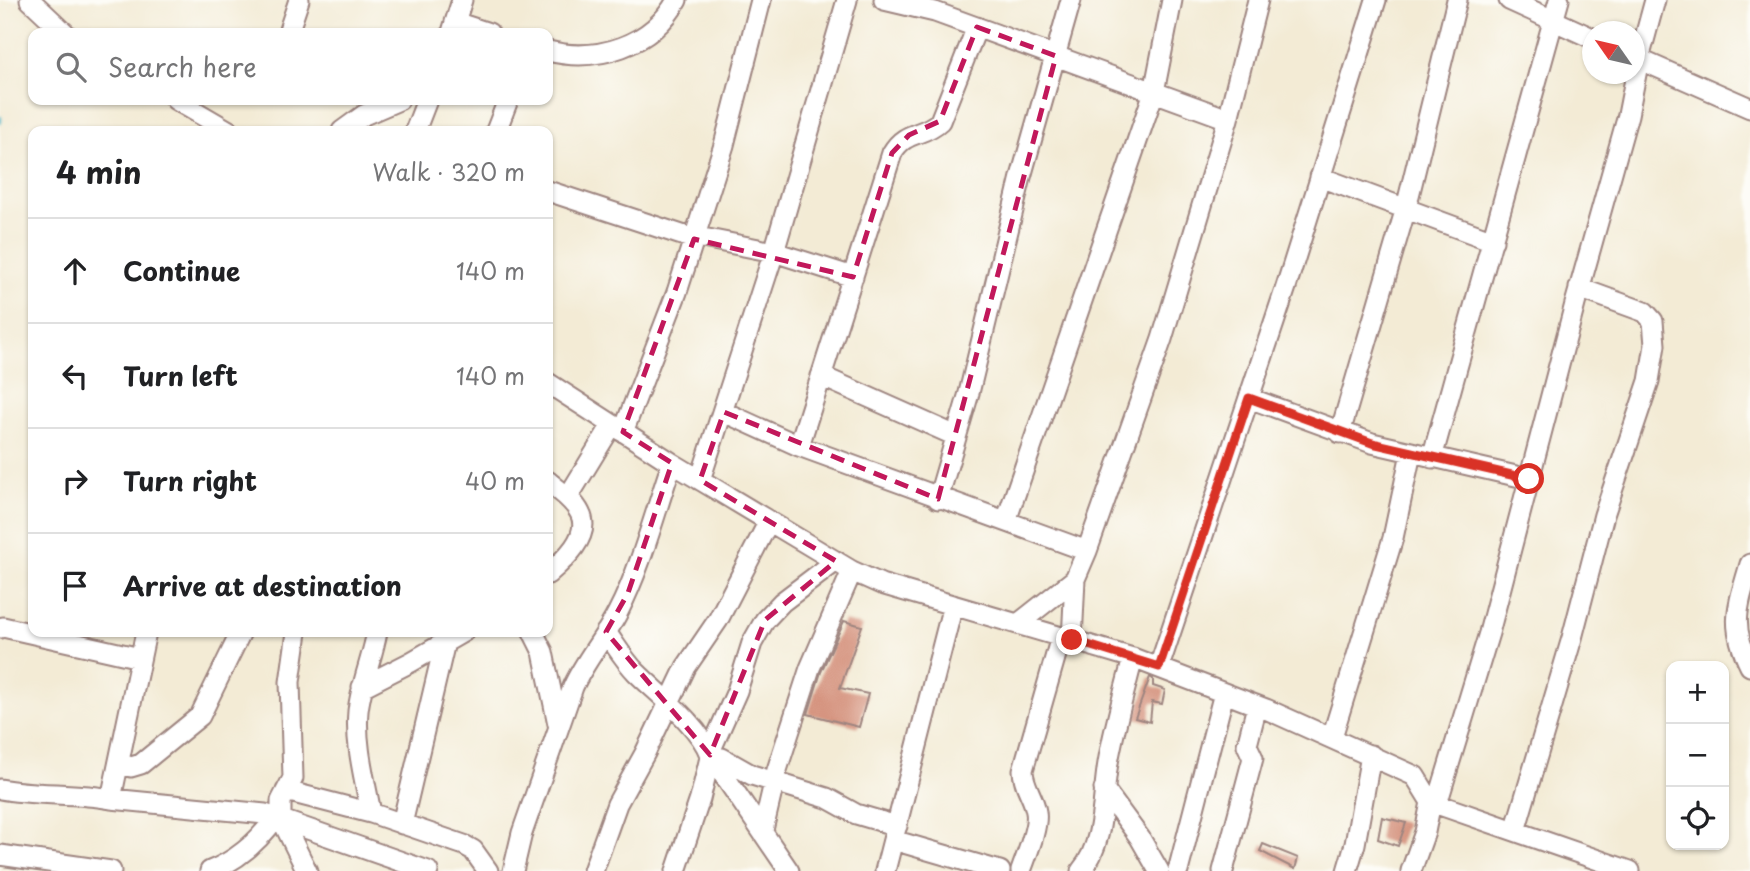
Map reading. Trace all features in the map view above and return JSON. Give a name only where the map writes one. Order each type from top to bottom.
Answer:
[{"type":"street","points":[[30,0],[60,28]]},
{"type":"street","points":[[290,28],[299,0]]},
{"type":"street","points":[[453,28],[462,0]]},
{"type":"street","points":[[553,52],[563,55],[586,54],[621,48],[639,40],[667,18],[677,0]]},
{"type":"street","points":[[568,497],[617,429],[677,292],[724,145],[761,0]]},
{"type":"street","points":[[700,480],[774,252],[847,0]]},
{"type":"street","points":[[884,0],[935,12],[1228,119]]},
{"type":"street","points":[[938,499],[969,393],[1021,177],[1071,0]]},
{"type":"street","points":[[1006,521],[1154,92],[1171,0]]},
{"type":"street","points":[[1021,871],[1037,821],[1023,781],[1023,770],[1067,639],[1074,579],[1087,551],[1162,339],[1228,119],[1258,0]]},
{"type":"street","points":[[1159,667],[1249,398],[1376,0]]},
{"type":"street","points":[[1340,433],[1406,208],[1457,0]]},
{"type":"street","points":[[1509,0],[1582,33]]},
{"type":"street","points":[[1432,458],[1559,0]]},
{"type":"street","points":[[1645,34],[1656,0]]},
{"type":"street","points":[[799,446],[892,153],[897,144],[909,135],[926,131],[940,121],[977,27]]},
{"type":"street","points":[[1645,62],[1750,108]]},
{"type":"street","points":[[1411,871],[1489,633],[1579,288],[1628,115],[1633,84]]},
{"type":"street","points":[[185,105],[220,126]]},
{"type":"street","points":[[349,126],[372,105]]},
{"type":"street","points":[[417,126],[424,105]]},
{"type":"street","points":[[498,126],[506,105]]},
{"type":"street","points":[[1320,177],[1493,241]]},
{"type":"street","points":[[553,193],[694,239],[703,238],[774,252],[853,277]]},
{"type":"street","points":[[1515,831],[1572,638],[1604,515],[1649,381],[1655,345],[1653,321],[1645,312],[1579,288]]},
{"type":"street","points":[[821,376],[956,436]]},
{"type":"street","points":[[553,386],[700,480],[844,566],[881,584],[1159,667],[1332,737],[1415,776],[1434,803],[1628,871]]},
{"type":"street","points":[[1249,398],[1340,433],[1411,453],[1529,479]]},
{"type":"street","points":[[724,412],[799,446],[938,499],[1087,551]]},
{"type":"street","points":[[1332,737],[1393,538],[1411,453]]},
{"type":"street","points":[[513,871],[522,833],[558,725],[578,675],[628,593],[672,463]]},
{"type":"street","points":[[553,485],[568,497],[582,515],[583,524],[577,544],[553,570]]},
{"type":"street","points":[[593,871],[617,804],[686,667],[718,620],[769,521]]},
{"type":"street","points":[[1750,564],[1738,608],[1736,631],[1750,667]]},
{"type":"street","points":[[676,871],[711,756],[737,691],[752,642],[765,620],[782,602],[844,566]]},
{"type":"street","points":[[763,830],[774,781],[819,644],[836,612],[844,566]]},
{"type":"street","points":[[1018,624],[1074,579]]},
{"type":"street","points":[[885,871],[953,605]]},
{"type":"street","points":[[0,628],[28,631]]},
{"type":"street","points":[[606,632],[631,666],[669,702],[704,742],[789,871]]},
{"type":"street","points":[[70,637],[140,658]]},
{"type":"street","points":[[111,799],[145,637]]},
{"type":"street","points":[[119,763],[131,767],[141,764],[200,716],[239,637]]},
{"type":"street","points":[[296,637],[290,682],[293,778],[281,801],[279,818],[307,871]]},
{"type":"street","points":[[371,813],[359,745],[358,713],[376,637]]},
{"type":"street","points":[[362,687],[453,637]]},
{"type":"street","points":[[402,824],[456,637]]},
{"type":"street","points":[[536,637],[543,652],[558,725]]},
{"type":"street","points":[[1086,868],[1095,845],[1114,734],[1133,658]]},
{"type":"street","points":[[1178,871],[1224,692]]},
{"type":"street","points":[[1223,871],[1253,758],[1247,745],[1257,706]]},
{"type":"street","points":[[1347,871],[1370,755]]},
{"type":"street","points":[[711,756],[722,758],[744,772],[827,798],[895,833],[1000,871]]},
{"type":"street","points":[[0,789],[54,795],[88,794],[111,799],[253,813],[279,818],[428,871]]},
{"type":"street","points":[[1104,789],[1140,838],[1159,871]]},
{"type":"street","points":[[285,792],[371,813],[464,845],[473,850],[488,871]]},
{"type":"street","points":[[210,871],[250,847],[279,818]]},
{"type":"street","points":[[0,855],[111,871]]},
{"type":"highlighted area","points":[[977,27],[1056,56],[938,499],[724,412],[700,480],[836,561],[765,620],[710,755],[606,632],[628,593],[672,463],[623,432],[694,239],[853,277],[892,153],[909,135],[940,121]]},
{"type":"building","points":[[844,621],[862,626],[840,688],[868,694],[859,727],[808,714],[821,672]]},
{"type":"building","points":[[1150,677],[1153,679],[1153,686],[1165,690],[1162,704],[1152,702],[1150,722],[1135,718]]},
{"type":"building","points":[[1382,817],[1406,823],[1398,846],[1378,839]]},
{"type":"building","points":[[1263,844],[1298,858],[1295,869],[1260,851]]},
{"type":"route","points":[[1072,640],[1159,667],[1249,398],[1372,443],[1529,479]]}]
